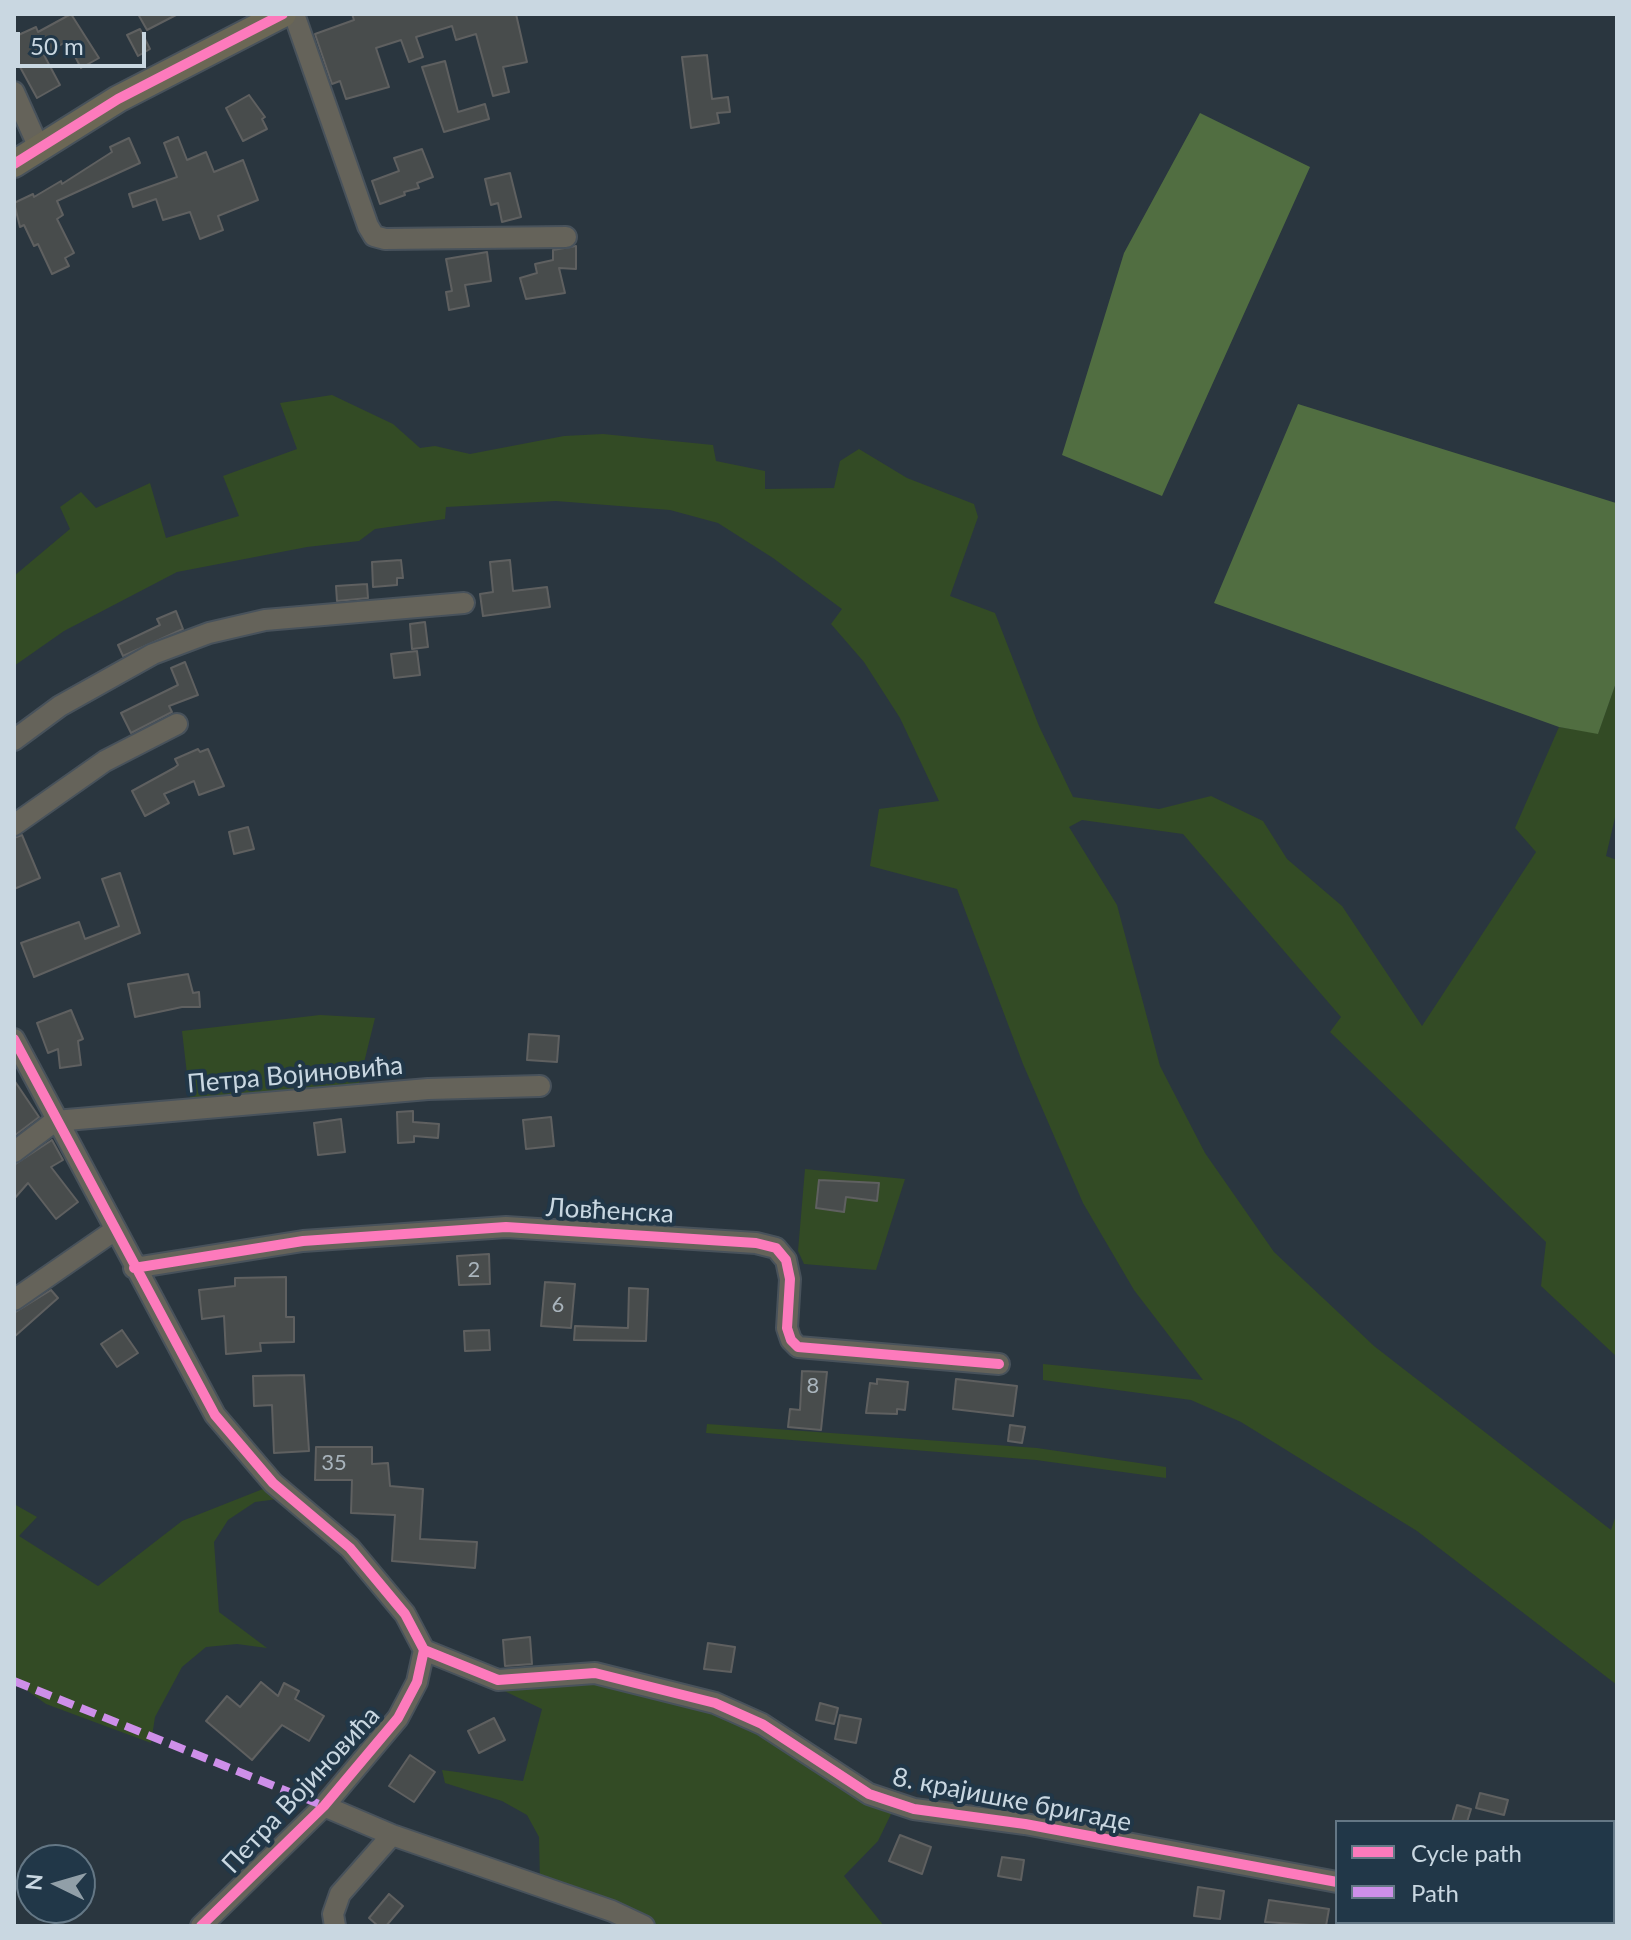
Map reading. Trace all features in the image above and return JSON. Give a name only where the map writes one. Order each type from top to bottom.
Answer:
[{"type":"main road","points":[[14,164],[118,99],[283,14]]},
{"type":"street","points":[[294,14],[374,236],[385,239],[566,237]]},
{"type":"street","points":[[14,92],[39,148]]},
{"type":"street","points":[[14,740],[60,706],[153,654],[209,633],[265,620],[464,603]]},
{"type":"street","points":[[14,825],[105,761],[177,724]]},
{"type":"street","points":[[14,1039],[55,1121],[215,1415],[273,1483],[350,1548],[405,1614],[424,1650]]},
{"type":"street","name":"Петра Војиновића","points":[[55,1121],[428,1089],[540,1086]]},
{"type":"street","points":[[14,1152],[55,1121]]},
{"type":"street","name":"Ловћенска","points":[[134,1268],[303,1241],[506,1227],[756,1243],[776,1248],[786,1260],[790,1279],[788,1335],[798,1347],[999,1364]]},
{"type":"street","points":[[14,1300],[115,1230]]},
{"type":"street","name":"Петра Војиновића","points":[[201,1926],[324,1806],[398,1718],[417,1682],[424,1650]]},
{"type":"street","name":"8. крајишке бригаде","points":[[424,1650],[498,1680],[595,1673],[715,1703],[762,1724],[869,1794],[914,1809],[1025,1824],[1335,1882]]},
{"type":"street","points":[[324,1806],[392,1835],[612,1911],[641,1925]]},
{"type":"street","points":[[335,1926],[333,1914],[340,1894],[392,1835]]},
{"type":"green space","points":[[1200,113],[1310,167],[1162,496],[1062,455],[1124,253]]},
{"type":"green space","points":[[332,395],[393,424],[420,448],[435,446],[470,454],[564,436],[603,434],[713,445],[716,461],[765,471],[765,489],[834,488],[840,461],[859,449],[907,478],[974,504],[978,517],[950,596],[995,613],[1039,726],[1073,797],[1159,809],[1211,796],[1263,821],[1287,859],[1342,906],[1422,1026],[1536,852],[1515,828],[1559,727],[1598,733],[1617,680],[1617,809],[1606,856],[1617,860],[1617,1357],[1541,1286],[1546,1242],[1330,1032],[1341,1017],[1183,834],[1082,820],[1069,827],[1117,905],[1160,1066],[1205,1153],[1274,1252],[1374,1346],[1611,1530],[1617,1512],[1617,1685],[1417,1531],[1241,1422],[1191,1400],[1043,1380],[1043,1364],[1203,1380],[1134,1290],[1083,1203],[1023,1064],[957,889],[870,866],[879,809],[939,801],[900,718],[864,662],[831,624],[842,609],[773,558],[718,523],[670,510],[556,501],[446,507],[445,519],[375,529],[359,541],[307,547],[177,572],[64,631],[14,666],[14,576],[70,529],[60,507],[81,492],[96,508],[150,483],[166,538],[239,516],[223,476],[297,449],[280,403]]},
{"type":"green space","points":[[1298,404],[1616,503],[1617,680],[1598,734],[1559,727],[1214,603]]},
{"type":"green space","points":[[320,1015],[375,1018],[358,1087],[190,1100],[182,1031]]},
{"type":"green space","points":[[805,1169],[905,1179],[876,1270],[804,1264],[798,1251]]},
{"type":"green space","points":[[707,1424],[1037,1448],[1166,1467],[1166,1478],[1036,1460],[706,1433]]},
{"type":"green space","points":[[268,1487],[278,1499],[255,1502],[228,1520],[214,1542],[219,1612],[267,1648],[237,1644],[206,1647],[182,1667],[155,1717],[151,1743],[46,1704],[14,1681],[14,1504],[37,1517],[19,1536],[98,1586],[182,1521]]},
{"type":"green space","points":[[615,1682],[724,1713],[892,1812],[878,1841],[844,1876],[884,1926],[655,1926],[540,1883],[539,1837],[527,1815],[502,1801],[445,1783],[442,1770],[523,1781],[542,1709],[496,1687]]},
{"type":"building","points":[[71,14],[99,58],[81,68],[67,41],[44,55],[60,85],[37,98],[14,56],[14,37],[36,27],[38,32]]},
{"type":"building","points":[[138,14],[178,14],[147,30]]},
{"type":"building","points":[[352,14],[516,14],[527,62],[503,67],[509,92],[493,96],[476,34],[456,40],[452,26],[416,37],[423,57],[409,62],[401,40],[376,48],[389,87],[346,99],[340,81],[332,84],[315,34],[354,20]]},
{"type":"building","points":[[140,29],[150,49],[138,56],[127,35]]},
{"type":"building","points":[[707,55],[712,99],[728,97],[730,112],[717,113],[719,123],[691,128],[682,57]]},
{"type":"building","points":[[445,61],[458,112],[485,104],[489,119],[444,132],[422,67]]},
{"type":"building","points":[[249,95],[265,117],[262,119],[267,129],[243,141],[226,108]]},
{"type":"building","points":[[178,137],[187,160],[206,152],[214,172],[243,160],[258,200],[218,216],[223,230],[200,239],[190,212],[163,220],[156,199],[133,207],[129,194],[177,177],[164,143]]},
{"type":"building","points":[[129,138],[140,163],[57,201],[63,215],[57,219],[74,253],[65,258],[69,266],[52,274],[38,244],[34,246],[24,225],[20,227],[14,203],[33,194],[34,197],[61,181],[62,184],[112,152],[110,147]]},
{"type":"building","points":[[422,149],[433,177],[417,183],[419,188],[380,204],[372,181],[399,171],[394,158]]},
{"type":"building","points":[[510,173],[521,217],[502,222],[498,203],[491,205],[485,179]]},
{"type":"building","points":[[576,246],[576,269],[559,268],[565,293],[526,299],[520,278],[537,273],[535,264],[553,260],[553,250]]},
{"type":"building","points":[[487,252],[491,281],[465,285],[469,306],[449,310],[446,292],[452,291],[446,259]]},
{"type":"building","points":[[401,560],[403,578],[397,578],[397,585],[373,587],[372,562]]},
{"type":"building","points":[[510,560],[513,591],[547,587],[550,607],[483,616],[480,594],[493,592],[490,562]]},
{"type":"building","points":[[367,584],[368,598],[337,601],[336,586]]},
{"type":"building","points":[[176,611],[183,629],[123,656],[118,645],[160,625],[157,619]]},
{"type":"building","points":[[425,622],[428,647],[412,649],[410,624]]},
{"type":"building","points":[[417,651],[420,675],[394,678],[391,654]]},
{"type":"building","points":[[185,662],[198,695],[169,706],[172,712],[131,733],[121,713],[178,685],[171,668]]},
{"type":"building","points":[[198,749],[200,752],[208,749],[224,786],[199,795],[194,781],[164,794],[169,803],[145,816],[132,791],[174,768],[178,765],[175,759]]},
{"type":"building","points":[[248,827],[254,849],[234,854],[229,832]]},
{"type":"building","points":[[22,835],[40,878],[14,889],[14,838]]},
{"type":"building","points":[[120,873],[140,933],[34,977],[21,943],[79,922],[85,939],[119,926],[102,879]]},
{"type":"building","points":[[188,974],[193,993],[199,992],[200,1007],[182,1007],[135,1017],[128,984]]},
{"type":"building","points":[[71,1010],[83,1039],[78,1041],[81,1065],[60,1068],[58,1049],[48,1053],[37,1023]]},
{"type":"building","points":[[529,1034],[559,1036],[557,1062],[527,1060]]},
{"type":"building","points":[[14,1080],[39,1117],[14,1136]]},
{"type":"building","points":[[413,1111],[413,1122],[439,1124],[438,1138],[414,1136],[414,1142],[398,1143],[397,1112]]},
{"type":"building","points":[[551,1117],[554,1146],[526,1149],[523,1120]]},
{"type":"building","points":[[341,1119],[345,1152],[318,1155],[314,1123]]},
{"type":"building","points":[[52,1140],[63,1160],[51,1167],[78,1202],[56,1219],[28,1183],[14,1199],[14,1165]]},
{"type":"building","points":[[819,1180],[879,1183],[877,1201],[846,1197],[844,1212],[816,1208]]},
{"type":"building","points":[[489,1254],[490,1284],[459,1285],[457,1256]]},
{"type":"building","points":[[286,1277],[286,1317],[294,1317],[294,1342],[260,1343],[261,1351],[226,1354],[224,1316],[202,1319],[199,1290],[235,1286],[235,1278]]},
{"type":"building","points":[[545,1282],[575,1284],[571,1328],[541,1326]]},
{"type":"building","points":[[629,1288],[648,1289],[646,1341],[574,1340],[575,1326],[628,1328]]},
{"type":"building","points":[[51,1290],[58,1298],[14,1337],[14,1313]]},
{"type":"building","points":[[122,1330],[138,1353],[117,1367],[101,1344]]},
{"type":"building","points":[[489,1330],[490,1350],[465,1351],[464,1331]]},
{"type":"building","points":[[802,1371],[827,1372],[821,1430],[788,1427],[790,1409],[800,1410]]},
{"type":"building","points":[[304,1375],[309,1451],[274,1453],[272,1405],[254,1406],[253,1376]]},
{"type":"building","points":[[877,1379],[908,1382],[905,1410],[897,1409],[897,1414],[866,1413],[870,1383],[877,1384]]},
{"type":"building","points":[[956,1379],[1017,1386],[1013,1416],[953,1409]]},
{"type":"building","points":[[1010,1425],[1025,1427],[1022,1443],[1008,1441]]},
{"type":"building","points":[[316,1447],[372,1447],[372,1464],[388,1463],[390,1486],[423,1489],[420,1539],[477,1542],[475,1568],[392,1561],[395,1515],[351,1513],[352,1480],[315,1480]]},
{"type":"building","points":[[530,1637],[532,1664],[505,1666],[503,1640]]},
{"type":"building","points":[[708,1643],[735,1647],[731,1672],[704,1669]]},
{"type":"building","points":[[261,1682],[278,1696],[284,1683],[299,1691],[295,1699],[324,1716],[309,1741],[282,1725],[252,1760],[206,1721],[227,1696],[240,1707]]},
{"type":"building","points":[[820,1703],[838,1708],[834,1724],[816,1720]]},
{"type":"building","points":[[840,1715],[861,1719],[856,1743],[835,1739]]},
{"type":"building","points":[[494,1718],[505,1740],[479,1753],[468,1731]]},
{"type":"building","points":[[410,1755],[435,1772],[414,1802],[389,1786]]},
{"type":"building","points":[[1480,1793],[1508,1800],[1504,1815],[1476,1808]]},
{"type":"building","points":[[1457,1805],[1471,1809],[1468,1820],[1453,1820]]},
{"type":"building","points":[[900,1835],[931,1847],[922,1874],[889,1861]]},
{"type":"building","points":[[1002,1857],[1024,1860],[1021,1880],[998,1876]]},
{"type":"building","points":[[1198,1887],[1224,1891],[1220,1919],[1194,1916]]},
{"type":"building","points":[[389,1894],[403,1906],[386,1926],[378,1926],[369,1918]]},
{"type":"building","points":[[1269,1900],[1329,1909],[1326,1926],[1265,1922]]},
{"type":"marked path","points":[[14,1681],[324,1806]]},
{"type":"cycle path","points":[[14,164],[118,99],[283,14]]},
{"type":"cycle path","points":[[14,1039],[215,1415],[273,1483],[350,1548],[405,1614],[424,1650],[417,1682],[398,1718],[324,1806],[201,1926]]},
{"type":"cycle path","points":[[134,1268],[303,1241],[506,1227],[756,1243],[776,1248],[786,1260],[790,1279],[787,1328],[791,1340],[798,1347],[999,1364]]},
{"type":"cycle path","points":[[424,1650],[498,1680],[595,1673],[715,1703],[762,1724],[869,1794],[914,1809],[1025,1824],[1335,1882]]}]
